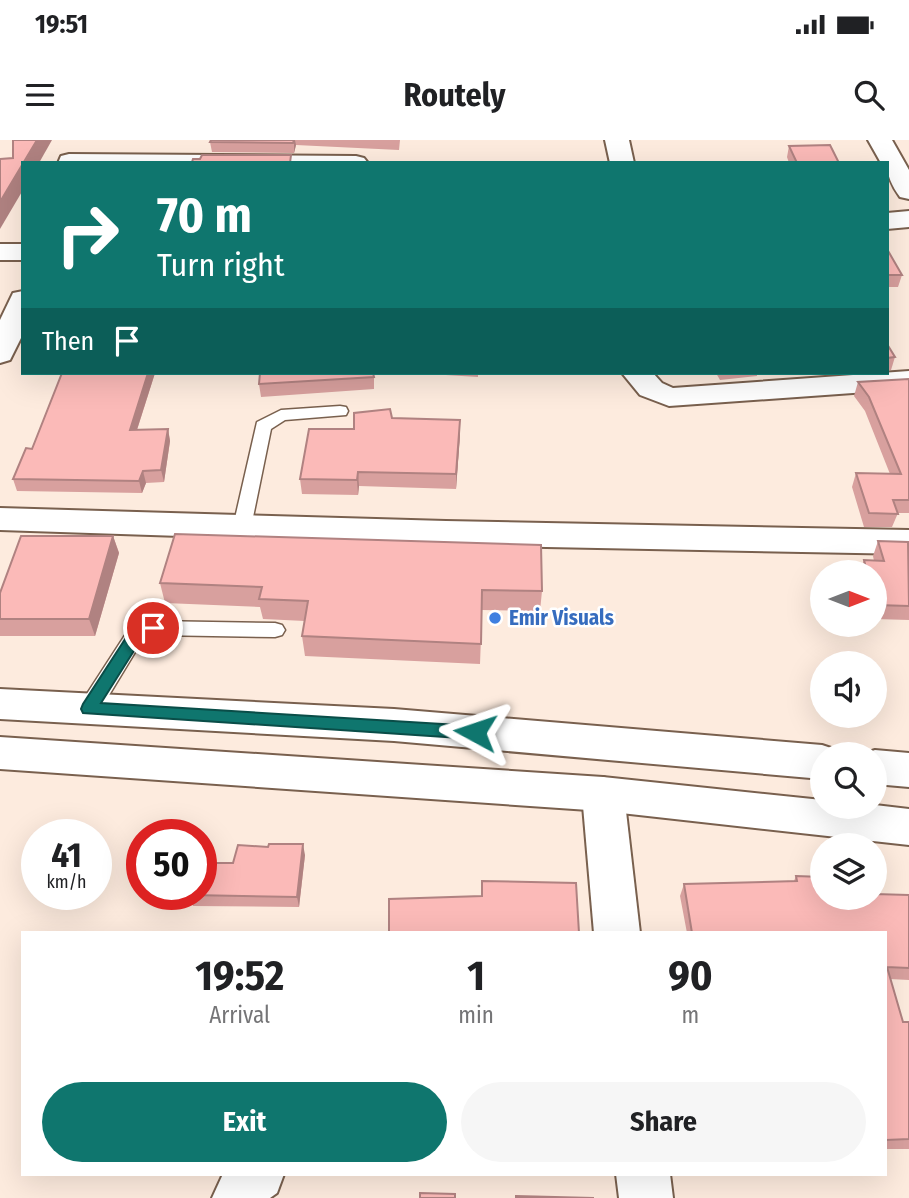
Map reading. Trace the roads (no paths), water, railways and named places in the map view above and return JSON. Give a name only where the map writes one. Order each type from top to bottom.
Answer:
[{"type":"street","points":[[617,140],[622,161]]},
{"type":"street","points":[[880,140],[909,191]]},
{"type":"street","points":[[71,155],[285,161]]},
{"type":"street","points":[[889,220],[909,219]]},
{"type":"street","points":[[0,252],[21,252]]},
{"type":"street","points":[[0,354],[21,304]]},
{"type":"street","points":[[639,375],[651,389],[669,397],[909,380]]},
{"type":"street","points":[[0,519],[446,533],[909,542]]},
{"type":"street","points":[[0,704],[394,726],[810,761]]},
{"type":"street","points":[[0,753],[603,794],[909,827]]},
{"type":"street","points":[[887,768],[909,770]]},
{"type":"street","points":[[603,794],[617,931]]},
{"type":"street","points":[[239,1198],[249,1181],[255,1176]]},
{"type":"street","points":[[643,1176],[646,1198]]},
{"type":"lane","points":[[242,527],[264,426],[281,415],[340,411]]},
{"type":"lane","points":[[89,709],[136,634],[153,628],[275,630]]},
{"type":"place","name":"Emir Visuals","points":[[495,618]]}]
